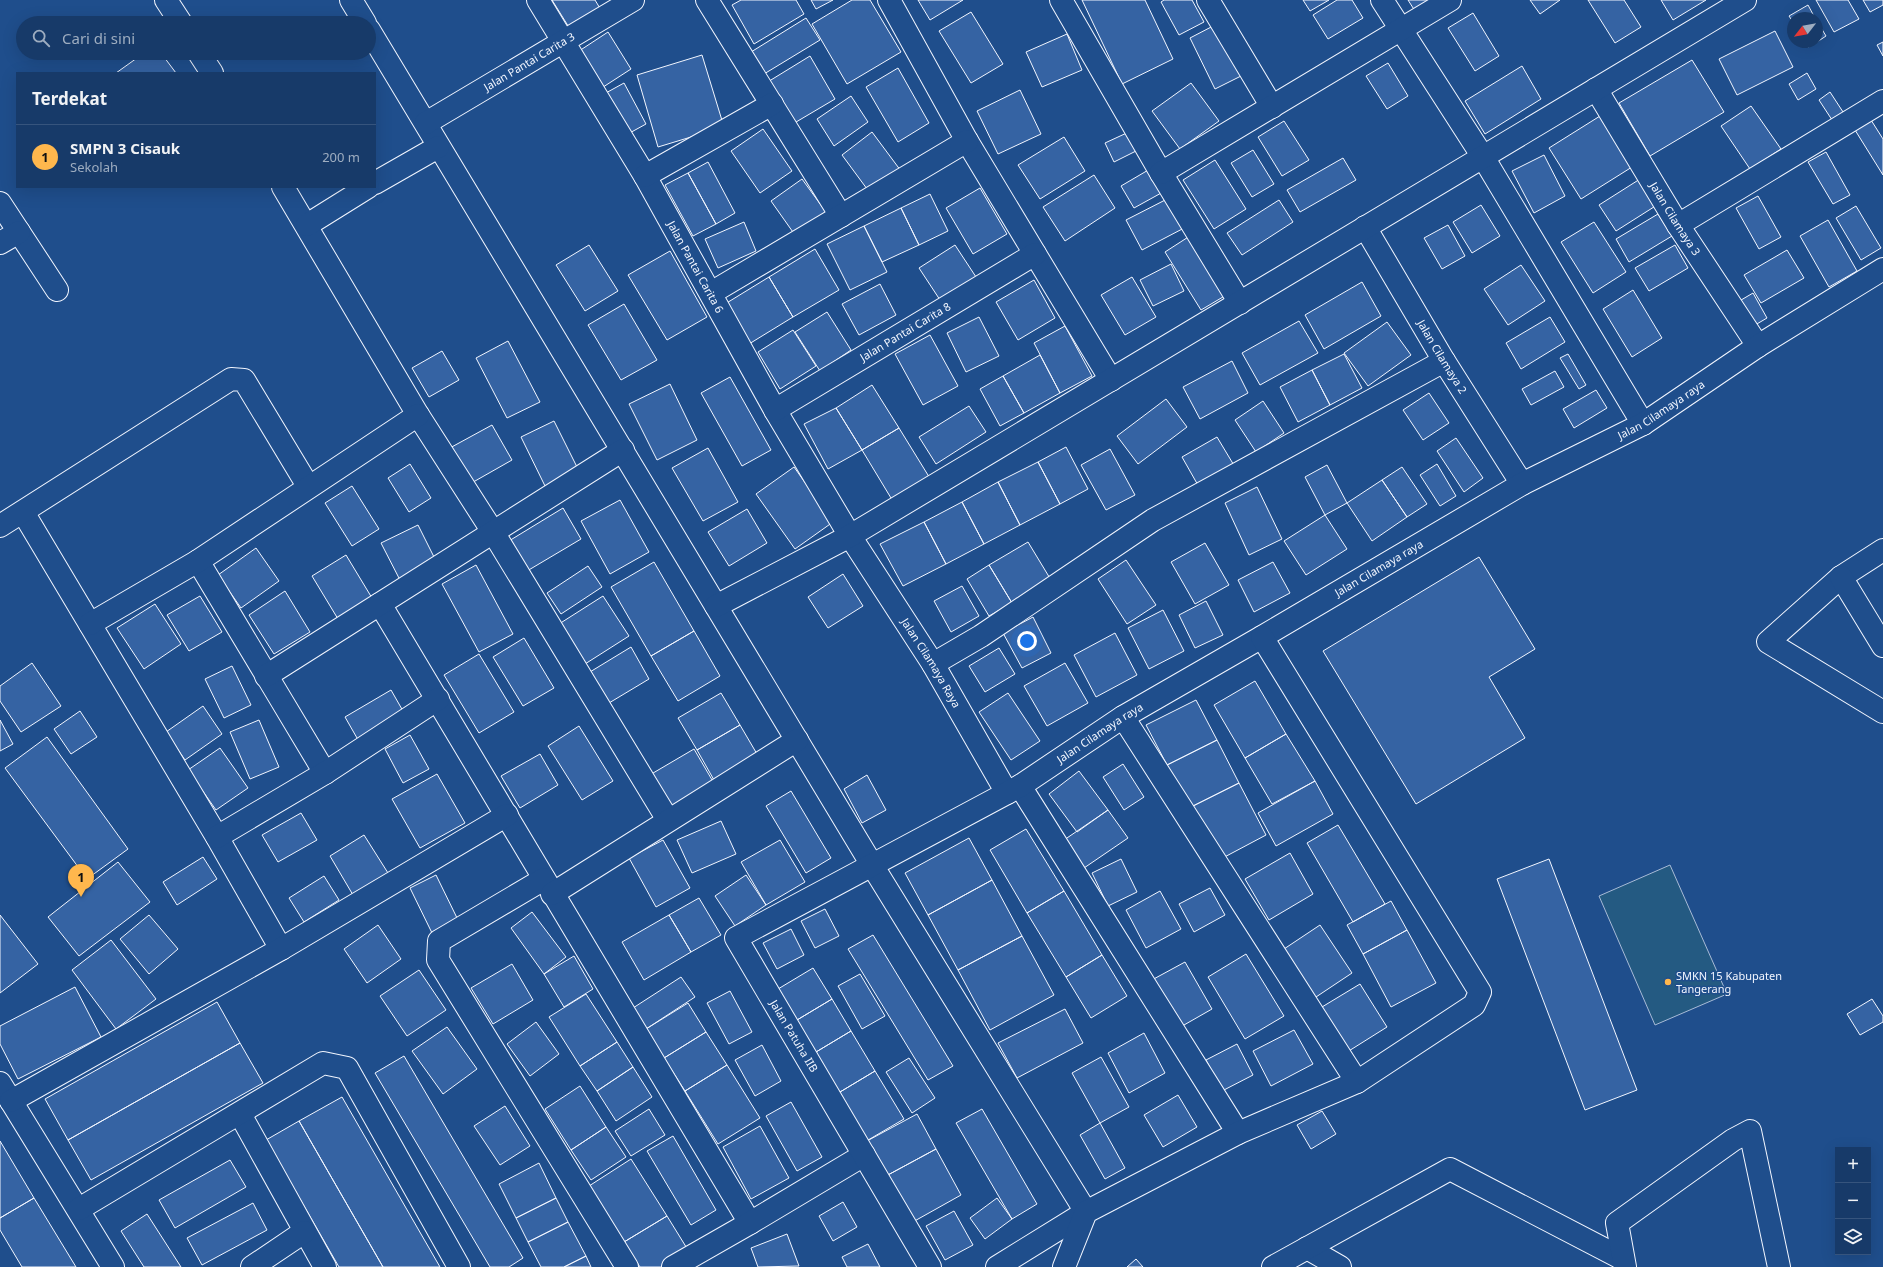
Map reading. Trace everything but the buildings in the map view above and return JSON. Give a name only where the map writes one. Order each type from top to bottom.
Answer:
[{"type":"street","points":[[166,0],[176,16]]},
{"type":"street","points":[[351,0],[361,16]]},
{"type":"street","name":"Jalan Pantai Carita 6","points":[[538,0],[645,176],[775,410],[850,536]]},
{"type":"street","name":"Jalan Pantai Carita 3","points":[[426,123],[633,0]]},
{"type":"street","points":[[707,0],[841,216]]},
{"type":"street","points":[[889,0],[967,141],[1111,380]]},
{"type":"street","points":[[1061,0],[1161,173],[1240,303]]},
{"type":"street","points":[[1208,0],[1272,107]]},
{"type":"street","points":[[1382,0],[1483,157],[1643,424]]},
{"type":"street","points":[[1161,173],[1450,0]]},
{"type":"street","points":[[716,606],[850,536],[1745,0]]},
{"type":"street","points":[[376,41],[426,123],[438,147],[623,450],[872,865],[1086,1212]]},
{"type":"street","points":[[204,60],[211,72]]},
{"type":"street","name":"Jalan Cilamaya 3","points":[[1596,89],[1678,225],[1758,346]]},
{"type":"street","points":[[1678,225],[1883,101]]},
{"type":"street","points":[[645,176],[772,104]]},
{"type":"street","points":[[711,293],[967,141]]},
{"type":"street","points":[[376,182],[438,147]]},
{"type":"street","points":[[284,188],[307,225],[418,415],[493,532],[668,820]]},
{"type":"street","points":[[307,225],[366,188]]},
{"type":"street","points":[[0,203],[57,290]]},
{"type":"street","name":"Jalan Cilamaya 2","points":[[1365,227],[1444,361],[1522,484]]},
{"type":"street","points":[[0,242],[19,232]]},
{"type":"street","name":"Jalan Pantai Carita 8","points":[[775,410],[1035,254]]},
{"type":"street","name":"Jalan Cilamaya raya","points":[[872,865],[1013,789],[1123,716],[1262,637],[1522,484],[1643,424],[1758,346],[1883,269]]},
{"type":"street","points":[[933,664],[981,636],[1153,520],[1444,361]]},
{"type":"street","points":[[0,526],[232,379],[244,380],[308,486]]},
{"type":"street","points":[[90,624],[198,560],[308,486],[418,415]]},
{"type":"street","points":[[266,676],[623,450]]},
{"type":"street","points":[[23,512],[217,837],[281,949]]},
{"type":"street","name":"Jalan Cilamaya Raya","points":[[850,536],[1238,1133]]},
{"type":"street","points":[[1883,550],[1841,577],[1768,642],[1883,712]]},
{"type":"street","points":[[198,560],[325,773]]},
{"type":"street","points":[[1841,577],[1883,646]]},
{"type":"street","points":[[380,604],[750,1223]]},
{"type":"street","points":[[997,1267],[1086,1212],[1238,1133],[1357,1082],[1474,1005],[1480,992],[1262,637]]},
{"type":"street","points":[[217,837],[325,773],[438,699]]},
{"type":"street","points":[[1123,716],[1357,1082]]},
{"type":"street","points":[[627,1267],[438,960],[439,941],[548,886],[668,820],[797,740]]},
{"type":"street","points":[[113,1267],[79,1209],[6,1092],[281,949],[507,815]]},
{"type":"street","name":"Jalan Patuha IIB","points":[[872,865],[736,938],[930,1267]]},
{"type":"street","points":[[79,1209],[240,1114],[322,1063],[347,1068],[459,1267]]},
{"type":"street","points":[[240,1114],[304,1232],[325,1267]]},
{"type":"street","points":[[1624,1263],[1616,1223],[1733,1140],[1750,1131],[1779,1267]]},
{"type":"street","points":[[673,1267],[750,1223],[864,1154]]},
{"type":"street","points":[[1273,1267],[1450,1169],[1624,1263]]},
{"type":"street","points":[[1064,1267],[1086,1212]]},
{"type":"street","points":[[252,1267],[304,1232]]},
{"type":"street","points":[[1307,1248],[1340,1267]]},
{"type":"shaded area","points":[[1670,865],[1727,994],[1655,1025],[1599,896]]},
{"type":"place","name":"SMPN 3 Cisauk","points":[[81,897]]},
{"type":"place","name":"SMKN 15 Kabupaten Tangerang","points":[[1668,982]]}]
